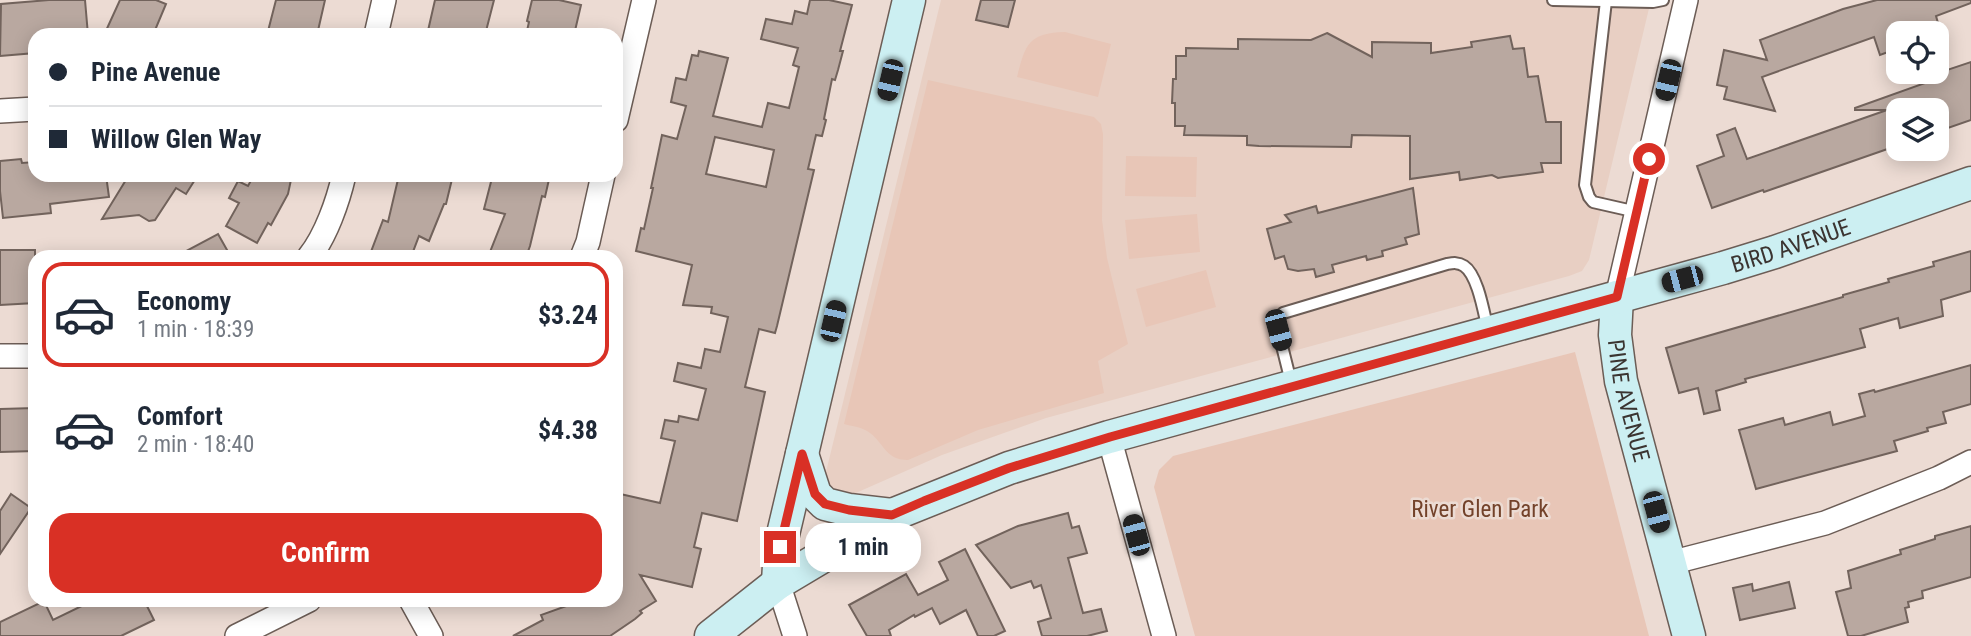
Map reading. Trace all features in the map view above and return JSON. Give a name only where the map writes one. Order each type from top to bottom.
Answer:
[{"type":"street","points":[[378,28],[384,0]]},
{"type":"street","points":[[623,89],[643,0]]},
{"type":"street","points":[[795,636],[778,583],[780,547],[909,0]]},
{"type":"street","name":"PINE AVENUE","points":[[1686,0],[1617,297],[1615,335],[1621,381],[1689,636]]},
{"type":"street","points":[[0,111],[28,109]]},
{"type":"street","points":[[315,250],[342,182]]},
{"type":"street","points":[[585,250],[601,182]]},
{"type":"street","name":"BIRD AVENUE","points":[[711,636],[778,583],[892,515],[1009,468],[1110,437],[1775,252],[1971,183]]},
{"type":"street","points":[[0,356],[28,356]]},
{"type":"street","points":[[1110,437],[1164,636]]},
{"type":"street","points":[[802,454],[815,494],[825,504],[892,515]]},
{"type":"street","points":[[1670,563],[1825,523],[1939,478],[1971,462]]},
{"type":"street","points":[[237,636],[295,607]]},
{"type":"street","points":[[415,607],[432,636]]},
{"type":"lane","points":[[1553,0],[1662,0]]},
{"type":"lane","points":[[1606,1],[1585,185],[1593,202],[1637,212]]},
{"type":"lane","points":[[1292,387],[1278,330],[1279,318],[1283,313],[1447,264],[1457,263],[1466,267],[1473,276],[1489,333]]},
{"type":"shaded area","points":[[941,0],[1651,0],[1589,260],[1582,271],[1046,418],[942,455],[849,496],[829,485],[826,472]]},
{"type":"green space","points":[[1065,32],[1111,44],[1098,97],[1017,77],[1030,42],[1043,35]]},
{"type":"green space","points":[[928,80],[1094,117],[1101,124],[1102,220],[1107,258],[1128,344],[1098,361],[1104,393],[978,430],[908,460],[894,457],[865,430],[844,424]]},
{"type":"green space","points":[[1126,156],[1197,157],[1196,197],[1125,196]]},
{"type":"green space","points":[[1197,214],[1200,252],[1129,259],[1125,220]]},
{"type":"green space","points":[[1206,270],[1216,307],[1146,327],[1136,289]]},
{"type":"green space","name":"River Glen Park","points":[[1575,352],[1649,636],[1195,636],[1154,487],[1159,470],[1173,456]]},
{"type":"building","points":[[85,0],[87,28],[28,28],[28,54],[0,56],[1,4]]},
{"type":"building","points":[[120,0],[156,0],[166,4],[156,28],[107,28]]},
{"type":"building","points":[[276,0],[325,0],[319,28],[269,28]]},
{"type":"building","points":[[435,0],[494,0],[487,28],[429,28]]},
{"type":"building","points":[[532,0],[559,0],[581,5],[576,28],[528,28]]},
{"type":"building","points":[[810,0],[829,0],[852,5],[838,70],[835,80],[832,79],[822,136],[816,135],[808,169],[814,170],[777,326],[775,333],[759,329],[745,387],[765,392],[737,521],[702,513],[694,547],[701,549],[692,587],[640,575],[656,601],[610,636],[513,636],[543,620],[541,615],[563,607],[623,607],[623,495],[660,503],[675,441],[661,438],[665,420],[678,422],[679,416],[698,420],[706,389],[674,381],[678,363],[701,368],[705,349],[720,352],[728,317],[711,313],[712,307],[683,305],[692,265],[636,251],[641,228],[644,229],[662,135],[677,139],[686,106],[671,102],[676,78],[686,80],[692,55],[698,56],[699,51],[728,58],[713,116],[762,127],[768,103],[789,108],[799,67],[793,65],[798,48],[761,39],[766,19],[792,24],[795,11],[807,14]],"holes":[[[715,137],[774,150],[766,187],[706,174]]]},
{"type":"building","points":[[981,0],[1015,0],[1008,27],[976,20]]},
{"type":"building","points":[[1877,0],[1971,0],[1971,3],[1936,16],[1937,21],[1886,21],[1886,53],[1880,55],[1874,37],[1762,77],[1775,111],[1724,99],[1727,87],[1717,85],[1724,50],[1767,60],[1760,40],[1843,9]]},
{"type":"building","points":[[1327,33],[1372,57],[1372,42],[1431,43],[1431,53],[1472,47],[1471,42],[1510,36],[1513,49],[1524,48],[1528,77],[1538,76],[1546,122],[1561,122],[1561,163],[1541,163],[1543,172],[1498,178],[1492,175],[1460,180],[1459,172],[1410,179],[1410,136],[1352,135],[1351,147],[1259,146],[1247,145],[1247,136],[1184,135],[1185,126],[1175,126],[1175,103],[1172,103],[1176,56],[1186,56],[1186,48],[1238,49],[1238,39],[1311,40]]},
{"type":"building","points":[[1971,62],[1971,120],[1949,128],[1949,98],[1886,98],[1886,110],[1855,110],[1855,108],[1922,84],[1949,84],[1949,69]]},
{"type":"building","points":[[1886,110],[1886,150],[1712,208],[1697,166],[1724,156],[1717,135],[1735,128],[1747,159]]},
{"type":"building","points":[[21,159],[22,163],[28,163],[28,182],[107,182],[109,197],[50,204],[51,213],[3,218],[0,161]]},
{"type":"building","points":[[125,182],[194,182],[186,194],[176,188],[155,220],[149,221],[139,215],[102,219]]},
{"type":"building","points":[[237,182],[248,186],[250,182],[291,182],[288,194],[271,225],[268,223],[257,243],[226,226],[239,203],[229,198]]},
{"type":"building","points":[[397,182],[451,182],[446,204],[429,241],[419,236],[414,250],[372,250],[383,220],[388,222]]},
{"type":"building","points":[[491,182],[548,182],[545,197],[542,196],[529,250],[491,250],[505,214],[484,209]]},
{"type":"building","points":[[1413,188],[1419,234],[1405,238],[1407,244],[1382,251],[1383,256],[1367,260],[1366,256],[1332,265],[1334,272],[1316,277],[1314,269],[1288,269],[1284,256],[1275,259],[1267,229],[1291,222],[1285,215],[1316,206],[1318,213]]},
{"type":"building","points":[[218,234],[227,250],[188,250]]},
{"type":"building","points":[[0,250],[28,250],[28,303],[0,305]]},
{"type":"building","points":[[1971,251],[1971,291],[1941,300],[1943,316],[1900,328],[1898,318],[1860,329],[1865,347],[1745,379],[1746,382],[1716,391],[1720,410],[1704,414],[1698,388],[1679,393],[1666,348],[1843,297],[1889,282],[1888,279],[1934,266],[1933,262]]},
{"type":"building","points":[[1971,365],[1971,404],[1943,412],[1946,423],[1894,441],[1897,451],[1756,489],[1739,430],[1783,418],[1785,425],[1830,412],[1833,425],[1865,416],[1859,394]]},
{"type":"building","points":[[28,408],[28,451],[0,452],[0,409]]},
{"type":"building","points":[[11,494],[28,506],[28,512],[0,554],[0,511]]},
{"type":"building","points":[[1068,513],[1072,528],[1079,526],[1087,553],[1068,558],[1083,613],[1101,609],[1107,631],[1087,636],[1042,636],[1038,622],[1051,618],[1041,585],[1034,588],[1031,581],[1011,588],[976,545],[1018,526]]},
{"type":"building","points":[[1971,526],[1971,577],[1922,591],[1923,598],[1908,602],[1909,607],[1905,608],[1908,622],[1861,636],[1848,636],[1836,592],[1851,588],[1848,571],[1901,554],[1900,550],[1935,539],[1935,536]]},
{"type":"building","points":[[965,549],[1005,631],[994,636],[978,636],[966,610],[940,624],[932,608],[889,630],[891,636],[867,636],[849,605],[906,574],[918,595],[948,580],[939,562]]},
{"type":"building","points":[[1789,582],[1795,608],[1740,620],[1733,588],[1752,584],[1753,591]]},
{"type":"building","points":[[31,607],[47,607],[53,620],[80,607],[148,607],[154,620],[121,636],[0,636],[0,622]]},
{"type":"route","points":[[780,547],[802,454],[815,494],[825,504],[836,508],[892,515],[1009,468],[1110,437],[1617,297],[1649,159]]}]
